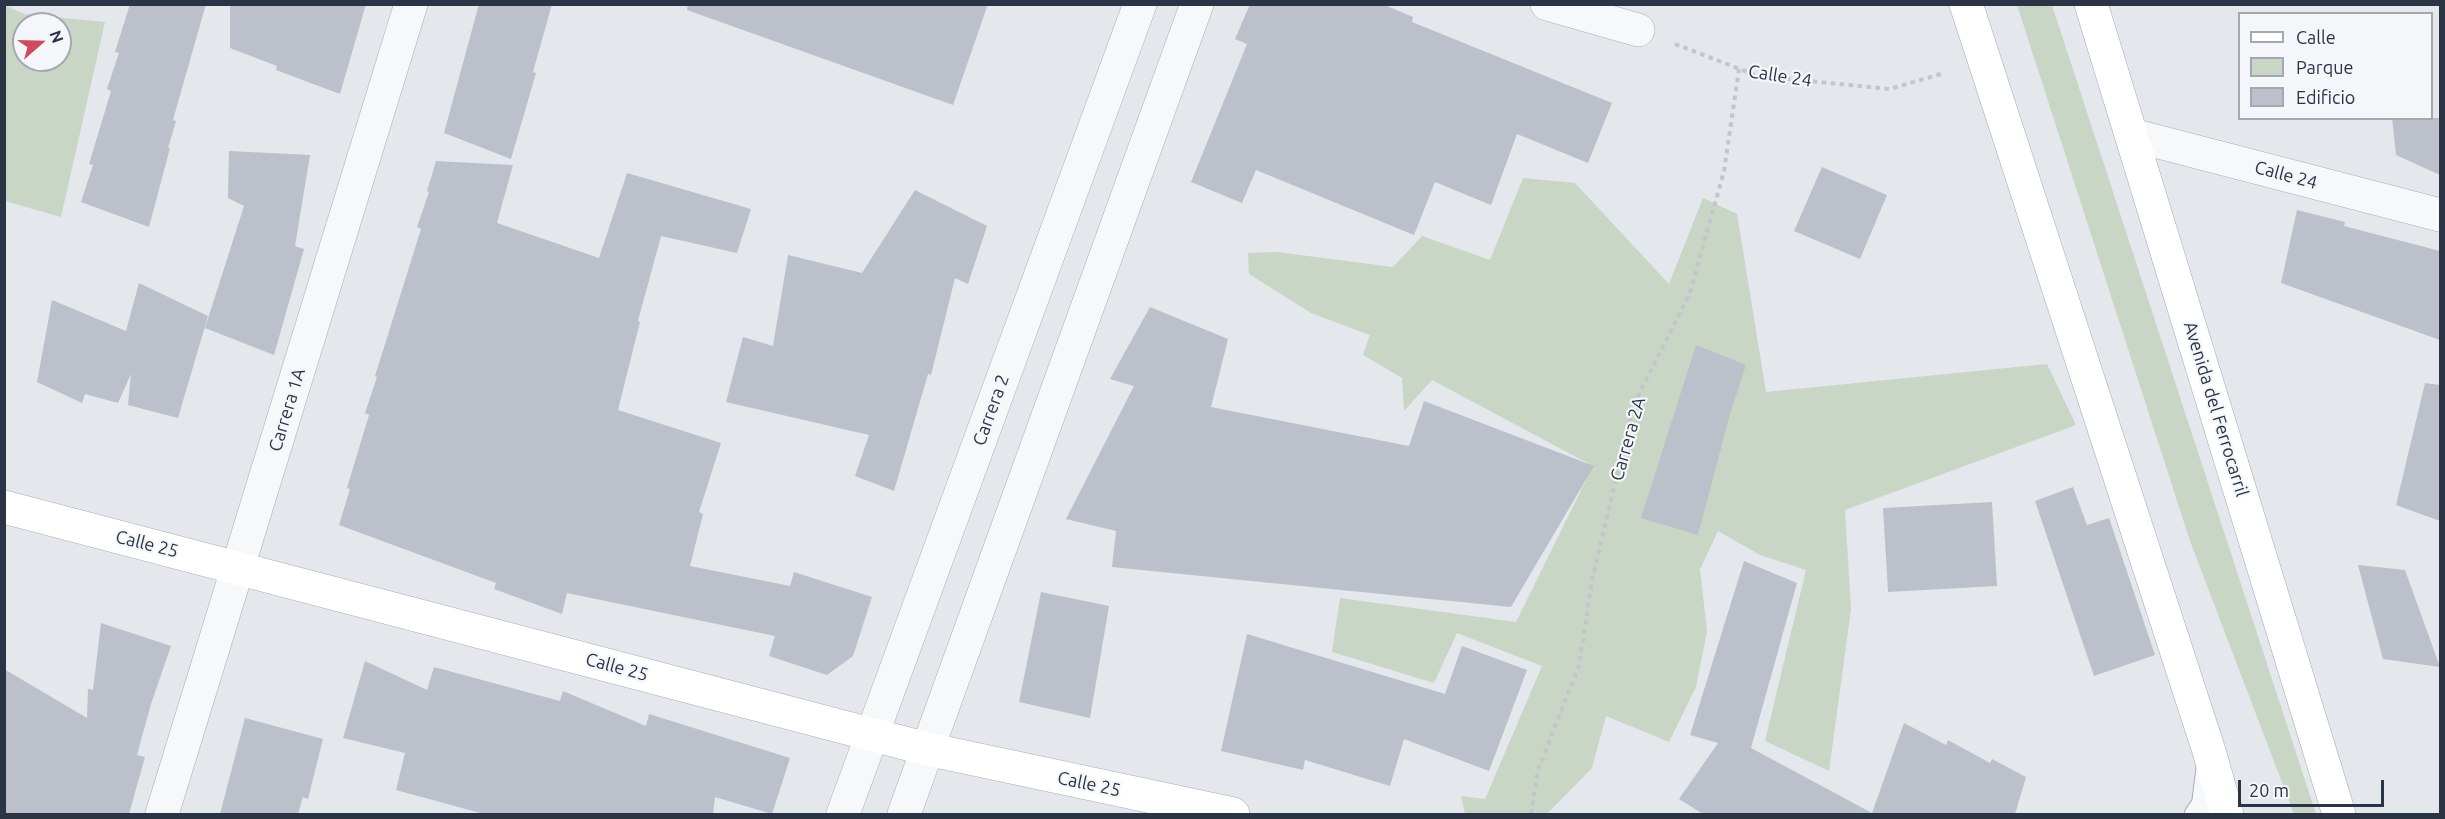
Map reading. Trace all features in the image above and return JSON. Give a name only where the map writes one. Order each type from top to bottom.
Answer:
[{"type":"main road","points":[[1966,4],[2210,751],[2227,814]]},
{"type":"main road","name":"Avenida del Ferrocarril","points":[[2091,4],[2339,814]]},
{"type":"main road","name":"Calle 25","points":[[4,507],[927,749],[1233,814]]},
{"type":"street","name":"Carrera 1A","points":[[162,814],[411,4]]},
{"type":"street","name":"Carrera 2","points":[[843,814],[1140,4]]},
{"type":"street","points":[[904,814],[1197,4]]},
{"type":"street","points":[[1547,4],[1638,30]]},
{"type":"street","name":"Calle 24","points":[[2132,135],[2440,215]]},
{"type":"lane","points":[[2196,814],[2203,804],[2210,751]]},
{"type":"path","name":"Calle 24","points":[[1638,30],[1758,76],[1890,89],[1984,61]]},
{"type":"path","name":"Carrera 2A","points":[[1532,814],[1538,770],[1579,666],[1592,580],[1634,404],[1690,294],[1718,194],[1724,171],[1739,69]]},
{"type":"green space","points":[[4,5],[20,12],[12,12],[12,72],[72,72],[72,19],[105,22],[61,217],[5,201]]},
{"type":"green space","points":[[2017,5],[2052,5],[2316,814],[2294,814],[2190,541]]},
{"type":"green space","points":[[1523,178],[1575,183],[1669,284],[1703,198],[1737,214],[1766,392],[2047,364],[2076,425],[1845,510],[1851,609],[1829,771],[1765,741],[1806,570],[1760,555],[1718,531],[1700,569],[1707,631],[1696,687],[1669,742],[1606,716],[1592,768],[1547,814],[1465,814],[1461,796],[1485,799],[1542,666],[1457,633],[1434,683],[1332,652],[1340,598],[1516,622],[1593,466],[1432,380],[1404,411],[1402,378],[1363,355],[1370,335],[1311,313],[1249,274],[1248,253],[1277,252],[1393,267],[1422,236],[1490,260]]},
{"type":"building","points":[[130,4],[206,4],[173,120],[176,121],[168,148],[170,148],[149,227],[81,202],[93,165],[89,164],[111,91],[107,89],[119,53],[115,52]]},
{"type":"building","points":[[230,4],[366,4],[340,94],[276,70],[277,66],[230,48]]},
{"type":"building","points":[[479,4],[552,4],[533,72],[536,73],[511,159],[444,133]]},
{"type":"building","points":[[688,4],[988,4],[953,105],[687,10]]},
{"type":"building","points":[[1250,4],[1382,4],[1413,17],[1412,22],[1612,103],[1588,163],[1517,134],[1491,205],[1435,182],[1414,235],[1256,170],[1242,203],[1191,182],[1247,44],[1235,39]]},
{"type":"building","points":[[2440,118],[2440,175],[2396,155],[2392,120]]},
{"type":"building","points":[[229,151],[310,155],[295,246],[304,249],[274,355],[205,328],[244,206],[228,198]]},
{"type":"building","points":[[436,161],[513,165],[497,223],[599,258],[627,173],[751,209],[737,253],[661,236],[638,321],[640,322],[618,410],[721,443],[699,512],[703,514],[690,566],[790,586],[794,572],[872,597],[853,656],[827,675],[769,656],[775,636],[567,593],[562,614],[494,589],[496,583],[339,525],[350,489],[347,488],[369,415],[365,413],[421,229],[417,227],[429,192],[427,191]]},
{"type":"building","points":[[1822,167],[1887,195],[1860,259],[1794,231]]},
{"type":"building","points":[[915,190],[987,226],[968,284],[955,278],[931,375],[928,374],[894,491],[855,476],[869,435],[726,402],[743,337],[773,346],[788,255],[862,273]]},
{"type":"building","points":[[2297,210],[2345,222],[2344,226],[2440,251],[2440,340],[2281,283]]},
{"type":"building","points":[[139,283],[208,316],[178,418],[128,405],[131,374],[118,403],[85,394],[82,403],[37,382],[52,300],[126,331]]},
{"type":"building","points":[[1150,307],[1228,339],[1211,407],[1409,446],[1424,401],[1594,466],[1511,607],[1112,567],[1116,531],[1066,519],[1134,386],[1110,379]]},
{"type":"building","points":[[1696,345],[1746,365],[1730,414],[1698,535],[1641,518]]},
{"type":"building","points":[[2425,383],[2440,385],[2440,521],[2396,505]]},
{"type":"building","points":[[2073,487],[2087,525],[2109,518],[2155,655],[2094,676],[2035,501]]},
{"type":"building","points":[[1992,502],[1997,586],[1888,592],[1883,508]]},
{"type":"building","points":[[1744,561],[1797,583],[1751,748],[1872,813],[1904,723],[1946,745],[1948,740],[1990,763],[1992,759],[2026,777],[2015,814],[1703,814],[1679,799],[1718,743],[1690,735]]},
{"type":"building","points":[[2358,565],[2405,570],[2440,667],[2383,659]]},
{"type":"building","points":[[1041,592],[1109,606],[1090,718],[1019,702]]},
{"type":"building","points":[[101,623],[171,646],[151,704],[137,755],[145,757],[129,814],[4,814],[4,669],[87,718],[88,689],[93,690]]},
{"type":"building","points":[[1247,634],[1445,694],[1462,646],[1527,670],[1489,771],[1404,739],[1390,786],[1305,760],[1303,770],[1221,751]]},
{"type":"building","points":[[365,661],[427,690],[434,667],[560,701],[563,691],[646,726],[649,714],[790,758],[772,814],[715,797],[713,814],[484,814],[396,790],[405,753],[343,738]]},
{"type":"building","points":[[245,718],[323,739],[308,799],[303,797],[298,814],[220,814]]}]
